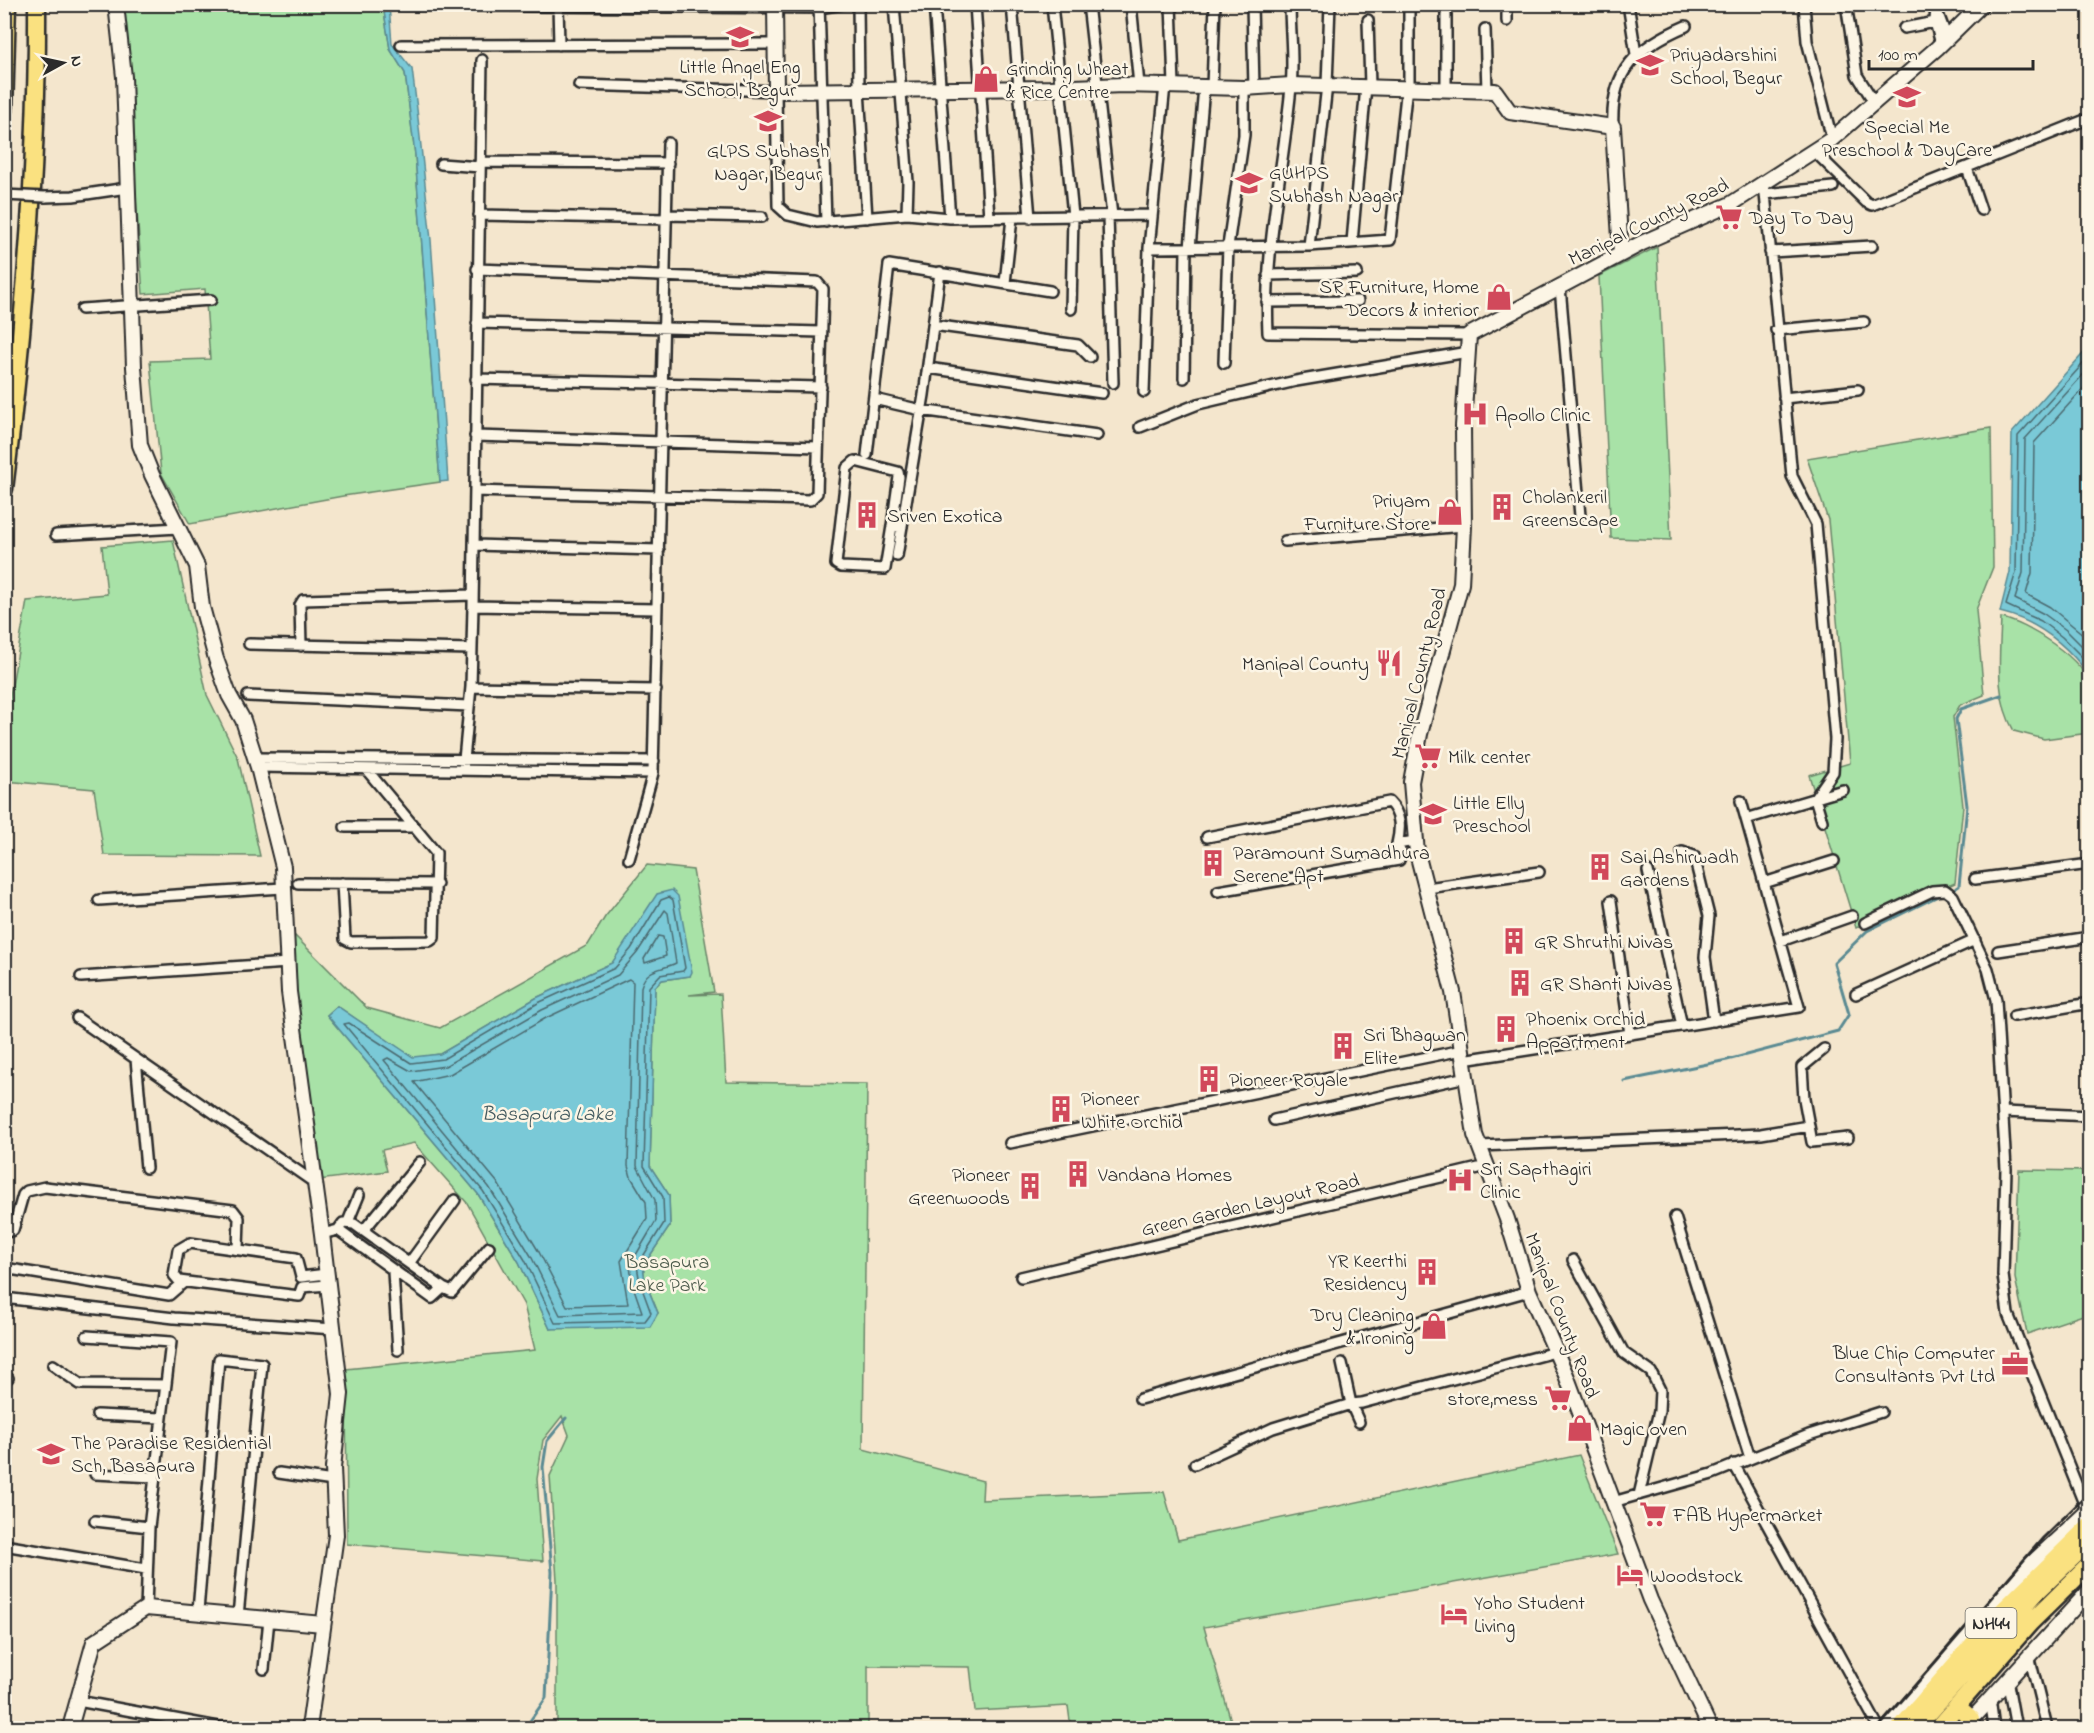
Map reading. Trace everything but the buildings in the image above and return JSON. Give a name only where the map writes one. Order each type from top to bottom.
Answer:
[{"type":"highway","points":[[4,111],[7,4]]},
{"type":"highway","points":[[4,489],[29,244],[36,115],[37,4]]},
{"type":"highway","name":"NH44","points":[[1900,1728],[2089,1515]]},
{"type":"highway","points":[[1916,1728],[2038,1590],[2090,1540]]},
{"type":"highway","points":[[1930,1728],[2025,1617],[2090,1554]]},
{"type":"highway","name":"NH44","points":[[1938,1728],[2030,1623],[2090,1564]]},
{"type":"highway","points":[[1957,1706],[1968,1724]]},
{"type":"street","points":[[116,4],[124,77],[132,306],[140,445],[197,566],[202,607],[216,659],[229,694],[243,720],[283,867],[296,1053],[328,1279],[340,1394],[333,1481],[336,1534],[309,1728]]},
{"type":"street","points":[[397,5],[819,6],[842,4]]},
{"type":"street","points":[[858,4],[859,90],[867,218]]},
{"type":"street","points":[[894,4],[902,89],[907,214]]},
{"type":"street","points":[[934,4],[950,218]]},
{"type":"street","points":[[975,4],[988,217]]},
{"type":"street","points":[[1012,4],[1030,218]]},
{"type":"street","points":[[1052,4],[1073,216],[1071,309]]},
{"type":"street","points":[[1088,4],[1110,216],[1113,384]]},
{"type":"street","points":[[1131,4],[1139,85]]},
{"type":"street","points":[[1144,392],[1149,248],[1169,85],[1171,4]]},
{"type":"street","points":[[1184,378],[1188,248],[1208,87],[1215,4]]},
{"type":"street","points":[[1224,363],[1227,246],[1249,88],[1252,4]]},
{"type":"street","points":[[1290,4],[1291,85],[1270,246],[1267,302],[1269,333],[1469,335]]},
{"type":"street","points":[[1309,246],[1326,86],[1330,4]]},
{"type":"street","points":[[1149,248],[1309,246],[1389,240],[1408,86],[1409,4]]},
{"type":"street","points":[[1446,4],[1446,88]]},
{"type":"street","points":[[1507,4],[1507,21]]},
{"type":"street","points":[[1628,4],[1636,54]]},
{"type":"street","points":[[1804,4],[1807,41],[1832,139]]},
{"type":"street","name":"Manipal County Road","points":[[1710,1728],[1650,1600],[1530,1291],[1475,1135],[1453,992],[1415,841],[1411,782],[1420,734],[1461,584],[1464,526],[1463,426],[1469,335],[1621,254],[1764,188],[1832,139],[1944,41],[1982,4]]},
{"type":"street","points":[[558,5],[560,45]]},
{"type":"street","points":[[775,5],[778,206],[788,215],[817,222],[907,214],[950,218],[1152,215]]},
{"type":"street","points":[[819,6],[826,222]]},
{"type":"street","points":[[1936,8],[1944,41]]},
{"type":"street","points":[[1936,8],[1935,22],[1944,41]]},
{"type":"street","points":[[1847,10],[1857,75],[1874,102]]},
{"type":"street","points":[[1352,242],[1368,86],[1368,21]]},
{"type":"street","points":[[1904,28],[1935,22]]},
{"type":"street","points":[[1621,254],[1611,102],[1618,79],[1636,54],[1663,36],[1686,26]]},
{"type":"street","points":[[1485,29],[1487,90]]},
{"type":"street","points":[[401,45],[776,44]]},
{"type":"street","points":[[463,770],[471,687],[475,545],[477,269],[482,60]]},
{"type":"street","points":[[579,85],[776,91],[1139,85],[1249,88],[1291,85],[1408,86],[1495,91],[1510,112],[1613,127]]},
{"type":"street","points":[[1814,151],[1866,202],[1872,205],[2090,118]]},
{"type":"street","points":[[629,859],[653,773],[654,761],[668,143]]},
{"type":"street","points":[[441,164],[668,163]]},
{"type":"street","points":[[1967,168],[1981,210]]},
{"type":"street","points":[[1815,798],[1833,772],[1835,738],[1816,524],[1792,476],[1764,188],[1833,187]]},
{"type":"street","points":[[4,195],[73,196],[127,188]]},
{"type":"street","points":[[479,215],[762,217]]},
{"type":"street","points":[[1005,283],[1012,218]]},
{"type":"street","points":[[1770,252],[1872,246]]},
{"type":"street","points":[[867,455],[889,265],[1050,291]]},
{"type":"street","points":[[475,492],[810,501],[817,493],[823,289],[817,282],[477,269]]},
{"type":"street","points":[[901,501],[899,477],[894,469],[855,461],[850,463],[847,468],[836,564],[841,567],[885,569],[897,526],[921,410],[940,272]]},
{"type":"street","points":[[1268,275],[1357,273]]},
{"type":"street","points":[[1560,287],[1580,516]]},
{"type":"street","points":[[82,309],[211,300]]},
{"type":"street","points":[[1267,302],[1358,301]]},
{"type":"street","points":[[1776,330],[1864,322]]},
{"type":"street","points":[[477,323],[820,332]]},
{"type":"street","points":[[933,325],[1078,345],[1090,357]]},
{"type":"street","points":[[1140,427],[1198,404],[1296,381],[1468,352]]},
{"type":"street","points":[[927,368],[1102,393]]},
{"type":"street","points":[[476,379],[820,387]]},
{"type":"street","points":[[1784,398],[1858,390]]},
{"type":"street","points":[[874,399],[921,410],[1096,435]]},
{"type":"street","points":[[475,436],[818,447]]},
{"type":"street","points":[[897,526],[897,556]]},
{"type":"street","points":[[1285,541],[1464,526]]},
{"type":"street","points":[[56,535],[178,528]]},
{"type":"street","points":[[475,545],[659,550]]},
{"type":"street","points":[[301,646],[300,605],[303,600],[473,595]]},
{"type":"street","points":[[473,606],[657,609]]},
{"type":"street","points":[[249,644],[472,650]]},
{"type":"street","points":[[471,687],[656,690]]},
{"type":"street","points":[[248,696],[469,706]]},
{"type":"street","points":[[256,762],[464,759],[654,761]]},
{"type":"street","points":[[256,762],[366,769],[653,773]]},
{"type":"street","points":[[342,884],[345,939],[351,942],[430,941],[435,938],[436,854],[366,769]]},
{"type":"street","points":[[1746,819],[1843,790]]},
{"type":"street","points":[[1815,798],[1822,821]]},
{"type":"street","points":[[1010,1143],[1462,1055],[1630,1034],[1799,1007],[1741,801]]},
{"type":"street","points":[[1207,837],[1389,802],[1397,810],[1401,830],[1397,844],[1401,853],[1399,860],[1218,891]]},
{"type":"street","points":[[345,827],[415,828]]},
{"type":"street","points":[[1397,844],[1415,841]]},
{"type":"street","points":[[1682,852],[1694,856],[1709,916],[1705,957],[1714,1021]]},
{"type":"street","points":[[1764,883],[1834,861]]},
{"type":"street","points":[[1975,879],[2090,864]]},
{"type":"street","points":[[1648,871],[1682,1026]]},
{"type":"street","points":[[1426,888],[1539,873]]},
{"type":"street","points":[[297,883],[437,884]]},
{"type":"street","points":[[99,900],[284,888]]},
{"type":"street","points":[[1865,923],[1932,891],[1945,890],[1953,896],[1994,986],[2004,1112],[2006,1169],[2003,1275],[2008,1314],[2089,1515],[2032,1563],[1888,1728]]},
{"type":"street","points":[[1611,902],[1630,1034]]},
{"type":"street","points":[[1781,941],[1852,916]]},
{"type":"street","points":[[1998,951],[2090,937]]},
{"type":"street","points":[[1856,994],[1975,940]]},
{"type":"street","points":[[81,977],[288,963]]},
{"type":"street","points":[[2014,1016],[2090,1004]]},
{"type":"street","points":[[77,1018],[315,1183]]},
{"type":"street","points":[[1824,1048],[1802,1067],[1812,1142],[1848,1138]]},
{"type":"street","points":[[136,1059],[146,1168]]},
{"type":"street","points":[[1274,1120],[1466,1077]]},
{"type":"street","points":[[2004,1112],[2090,1116]]},
{"type":"street","points":[[1479,1146],[1761,1134],[1809,1126]]},
{"type":"street","points":[[364,1230],[420,1162]]},
{"type":"street","name":"Green Garden Layout Road","points":[[1021,1277],[1487,1166]]},
{"type":"street","points":[[4,1233],[14,1230],[22,1195],[27,1191],[45,1187],[233,1210],[238,1218],[238,1249]]},
{"type":"street","points":[[348,1222],[360,1195]]},
{"type":"street","points":[[410,1262],[455,1200]]},
{"type":"street","points":[[1675,1217],[1749,1458]]},
{"type":"street","points":[[322,1234],[338,1230],[343,1223],[348,1222],[364,1230],[442,1288],[452,1292],[489,1247]]},
{"type":"street","points":[[338,1230],[432,1298],[442,1288]]},
{"type":"street","points":[[190,1243],[297,1258],[301,1282],[299,1296],[184,1282],[179,1281],[174,1275],[176,1254],[181,1246],[190,1243]]},
{"type":"street","points":[[1573,1260],[1624,1353],[1651,1372],[1660,1390],[1659,1411],[1639,1495]]},
{"type":"street","points":[[4,1268],[169,1295],[184,1282]]},
{"type":"street","points":[[393,1272],[398,1350]]},
{"type":"street","points":[[301,1282],[328,1279]]},
{"type":"street","points":[[1140,1399],[1530,1291]]},
{"type":"street","points":[[4,1298],[174,1318],[334,1329]]},
{"type":"street","points":[[87,1336],[171,1342],[148,1527],[146,1608]]},
{"type":"street","points":[[1194,1464],[1274,1428],[1351,1404],[1555,1352]]},
{"type":"street","points":[[198,1611],[219,1359],[262,1364],[238,1616]]},
{"type":"street","points":[[1342,1363],[1351,1404],[1359,1422]]},
{"type":"street","points":[[53,1365],[80,1384],[165,1385]]},
{"type":"street","points":[[1613,1502],[1712,1474],[1809,1435],[1881,1413]]},
{"type":"street","points":[[97,1415],[161,1418]]},
{"type":"street","points":[[1734,1464],[1879,1728]]},
{"type":"street","points":[[279,1473],[333,1481]]},
{"type":"street","points":[[95,1474],[154,1477]]},
{"type":"street","points":[[95,1521],[148,1527]]},
{"type":"street","points":[[4,1545],[146,1569]]},
{"type":"street","points":[[1968,1724],[2007,1678],[2090,1590]]},
{"type":"street","points":[[70,1728],[94,1642],[146,1608],[323,1624]]},
{"type":"street","points":[[264,1669],[269,1619]]},
{"type":"street","points":[[2029,1655],[2047,1728]]},
{"type":"street","points":[[2007,1678],[2016,1728]]},
{"type":"street","points":[[1990,1698],[1994,1728]]},
{"type":"street","points":[[78,1701],[218,1728],[241,1728]]},
{"type":"green space","points":[[122,5],[383,5],[390,49],[405,73],[415,155],[440,482],[343,496],[190,524],[161,473],[150,361],[210,359],[205,289],[143,294]]},
{"type":"green space","points":[[1657,247],[1671,540],[1611,538],[1599,276]]},
{"type":"green space","points":[[1991,428],[1993,567],[1976,610],[1984,695],[1960,705],[1953,717],[1963,806],[1955,883],[1856,928],[1809,775],[1850,763],[1828,520],[1807,458]]},
{"type":"green space","points":[[173,540],[207,695],[238,758],[260,856],[104,855],[94,789],[5,781],[5,724],[27,601],[107,594],[102,546]]},
{"type":"green space","points":[[2001,618],[2039,634],[2078,665],[2090,686],[2089,733],[2044,739],[2014,731],[2003,704],[2001,690],[1999,661]]},
{"type":"green space","name":"Basapura Lake Park","points":[[647,865],[693,870],[714,992],[689,995],[721,994],[726,1082],[867,1084],[863,1449],[983,1481],[982,1500],[1164,1492],[1178,1540],[1579,1455],[1618,1554],[1204,1627],[1233,1728],[1071,1728],[1068,1706],[975,1711],[970,1667],[868,1666],[868,1728],[557,1728],[557,1580],[550,1476],[569,1435],[562,1416],[543,1440],[537,1479],[543,1561],[347,1544],[346,1369],[535,1350],[524,1305],[467,1203],[414,1143],[382,1150],[387,1171],[319,1180],[297,1012],[293,934],[367,1008],[440,1028],[588,945],[605,917]],"holes":[[[626,946],[689,976],[662,980],[655,987],[650,1166],[669,1195],[670,1226],[643,1266],[645,1281],[658,1313],[550,1329],[519,1262],[478,1194],[327,1015],[337,1006],[413,1058],[440,1054],[536,998],[612,963]]]},
{"type":"green space","points":[[2019,1170],[2089,1171],[2089,1313],[2027,1334],[2015,1278]]},
{"type":"water","points":[[383,5],[389,5],[392,44],[412,69],[431,240],[448,481],[440,482],[415,155],[405,73],[390,49]]},
{"type":"water","points":[[2089,347],[2089,675],[2071,653],[2050,635],[2027,621],[2000,612],[2010,572],[2012,433]]},
{"type":"water","name":"Basapura Lake","points":[[672,890],[678,896],[692,972],[690,976],[662,980],[655,987],[650,1166],[669,1195],[670,1226],[643,1266],[645,1281],[658,1313],[650,1327],[550,1329],[519,1262],[478,1194],[327,1015],[337,1006],[413,1057],[440,1054],[536,998],[612,963],[657,894]]},
{"type":"waterway","points":[[1956,888],[1959,886],[1967,806],[1956,719],[1961,709],[2001,695]]},
{"type":"waterway","points":[[1624,1081],[1727,1060],[1838,1031],[1849,1014],[1834,963],[1867,931],[1938,896]]},
{"type":"waterway","points":[[525,1728],[546,1698],[552,1572],[543,1467],[547,1441],[566,1418]]},
{"type":"railway","points":[[1878,1728],[2043,1538],[2090,1492]]},
{"type":"place","name":"Little Angel Eng School, Begur","points":[[740,37]]},
{"type":"place","name":"Priyadarshini School, Begur","points":[[1650,65]]},
{"type":"place","name":"Grinding Wheat & Rice Centre","points":[[986,79]]},
{"type":"place","name":"Special Me Preschool & DayCare","points":[[1907,97]]},
{"type":"place","name":"GLPS Subhash Nagar, Begur","points":[[768,121]]},
{"type":"place","name":"GUHPS Subhash Nagar","points":[[1249,183]]},
{"type":"place","name":"Day To Day","points":[[1729,217]]},
{"type":"place","name":"SR Furniture, Home Decors & interior","points":[[1499,297]]},
{"type":"place","name":"Apollo Clinic","points":[[1475,414]]},
{"type":"place","name":"Cholankeril Greenscape","points":[[1502,507]]},
{"type":"place","name":"Priyam Furniture Store","points":[[1450,512]]},
{"type":"place","name":"Sriven Exotica","points":[[867,515]]},
{"type":"place","name":"Manipal County","points":[[1389,663]]},
{"type":"place","name":"Milk center","points":[[1428,756]]},
{"type":"place","name":"Little Elly Preschool","points":[[1433,814]]},
{"type":"place","name":"Paramount Sumadhura Serene Apt","points":[[1213,863]]},
{"type":"place","name":"Sai Ashirwadh Gardens","points":[[1600,867]]},
{"type":"place","name":"GR Shruthi Nivas","points":[[1514,941]]},
{"type":"place","name":"GR Shanti Nivas","points":[[1520,983]]},
{"type":"place","name":"Phoenix Orchid Appartment","points":[[1506,1029]]},
{"type":"place","name":"Sri Bhagwan Elite","points":[[1343,1046]]},
{"type":"place","name":"Pioneer Royale","points":[[1209,1079]]},
{"type":"place","name":"Pioneer White Orchid","points":[[1061,1109]]},
{"type":"place","name":"Vandana Homes","points":[[1078,1174]]},
{"type":"place","name":"Sri Sapthagiri Clinic","points":[[1460,1180]]},
{"type":"place","name":"Pioneer Greenwoods","points":[[1030,1186]]},
{"type":"place","name":"YR Keerthi Residency","points":[[1427,1272]]},
{"type":"place","name":"Dry Cleaning & Ironing","points":[[1434,1326]]},
{"type":"place","name":"Blue Chip Computer Consultants Pvt Ltd","points":[[2015,1364]]},
{"type":"place","name":"store,mess","points":[[1558,1398]]},
{"type":"place","name":"Magic oven","points":[[1580,1428]]},
{"type":"place","name":"The Paradise Residential Sch, Basapura","points":[[51,1454]]},
{"type":"place","name":"FAB Hypermarket","points":[[1653,1514]]},
{"type":"place","name":"Woodstock","points":[[1630,1575]]},
{"type":"place","name":"Yoho Student Living","points":[[1454,1614]]}]
